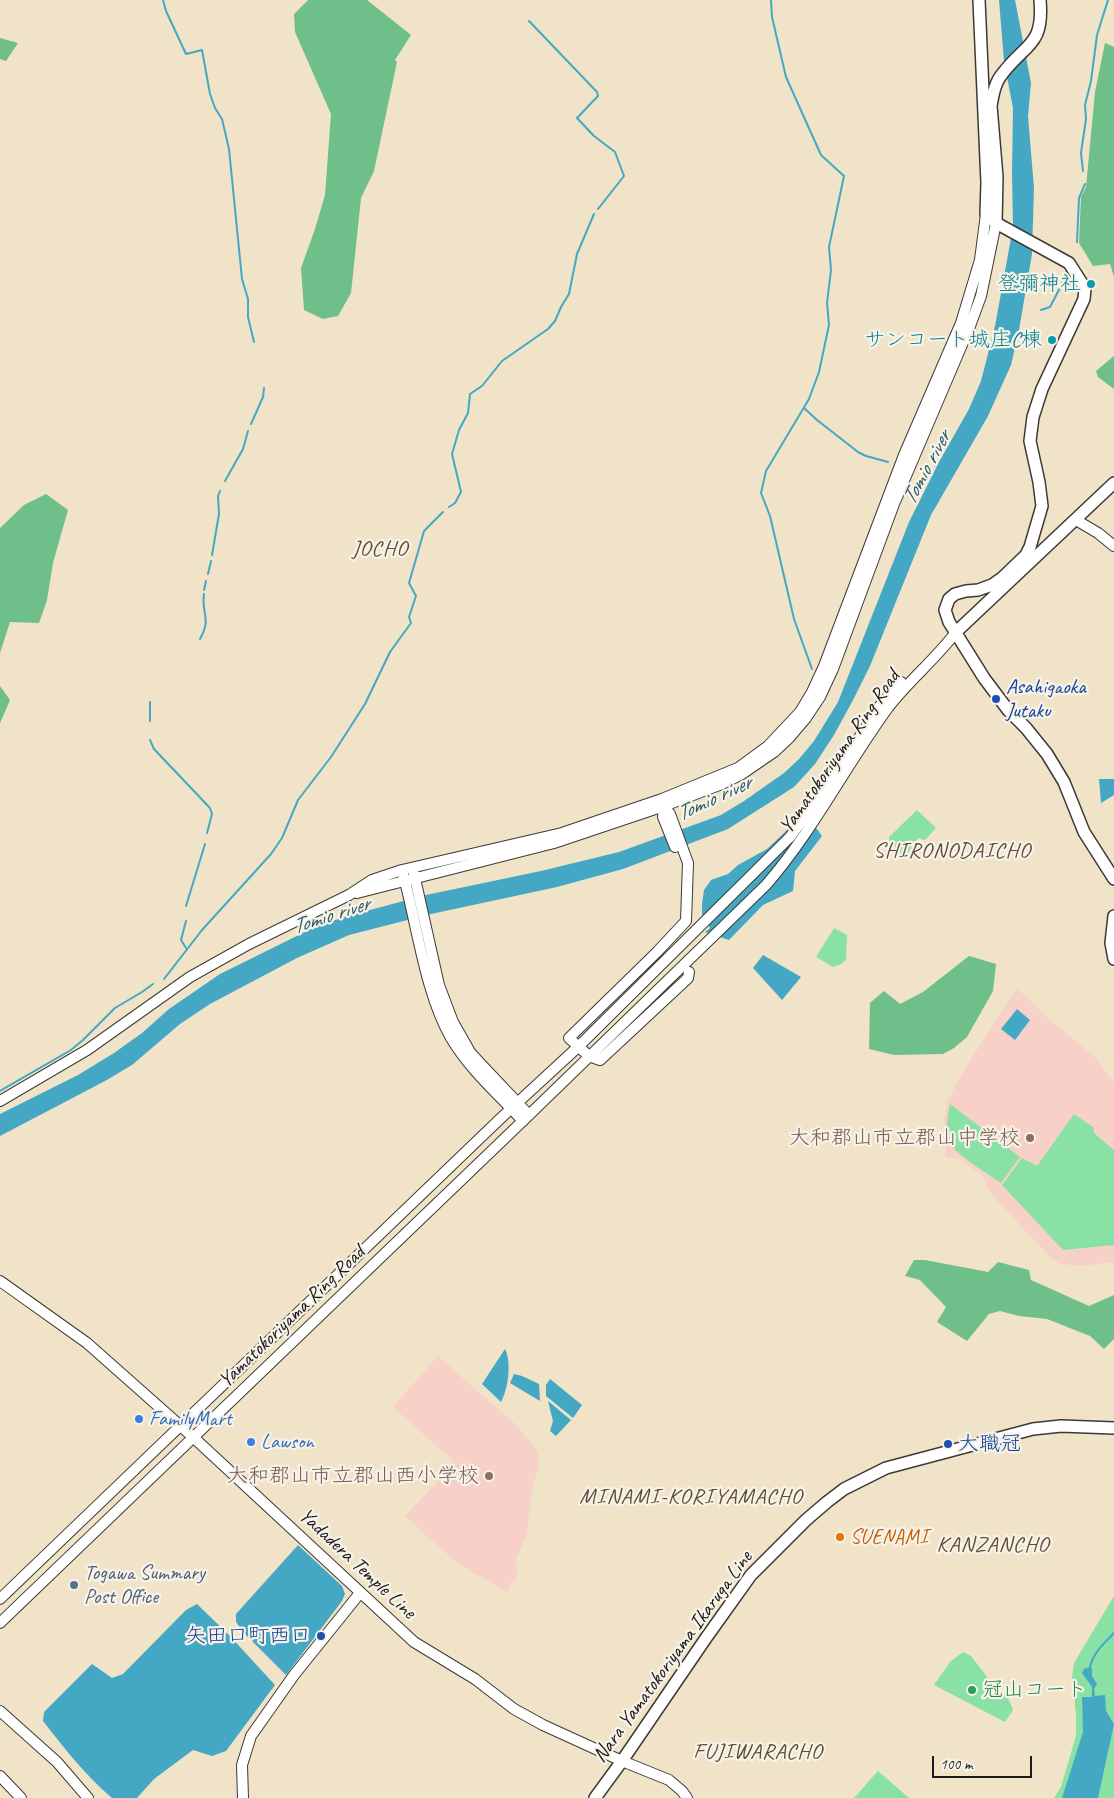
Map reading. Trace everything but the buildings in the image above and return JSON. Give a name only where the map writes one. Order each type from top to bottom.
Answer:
[{"type":"main road","points":[[665,809],[754,757],[783,732],[800,712],[824,666],[904,455],[961,323],[980,260],[986,214],[987,183],[979,0]]},
{"type":"main road","points":[[0,1101],[87,1050],[190,977],[250,944],[349,896],[372,880],[408,874],[562,832],[665,809],[722,784],[758,764],[789,738],[806,718],[820,696],[833,669],[898,495],[970,326],[999,224],[991,106],[997,82],[1003,72],[1034,41],[1042,16],[1040,0]]},
{"type":"main road","points":[[986,214],[999,224],[1069,263],[1085,288],[1084,299],[1042,389],[1033,417],[1030,441],[1042,506],[1026,555],[992,585],[978,590],[966,590],[955,594],[949,599],[945,610],[949,622],[974,664],[996,695],[1047,754],[1064,782],[1084,832],[1114,879]]},
{"type":"main road","points":[[956,632],[1114,484]]},
{"type":"main road","points":[[1076,520],[1098,533],[1114,546]]},
{"type":"main road","name":"Yamatokoriyama Ring Road","points":[[0,1623],[712,939],[778,870],[814,814],[895,699],[956,632]]},
{"type":"main road","points":[[665,809],[685,863],[687,876],[686,921],[665,947],[569,1038],[589,1056],[600,1060],[688,978],[682,964]]},
{"type":"main road","name":"Yamatokoriyama Ring Road","points":[[0,1599],[514,1105],[579,1046],[814,814]]},
{"type":"main road","points":[[408,874],[421,926],[430,986],[445,1026],[473,1069],[526,1118]]},
{"type":"main road","points":[[1114,916],[1111,943],[1114,959]]},
{"type":"main road","name":"Yadadera Temple Line","points":[[0,1281],[88,1343],[180,1425],[414,1642],[475,1679],[514,1709],[561,1734],[669,1780],[687,1798]]},
{"type":"main road","name":"Nara Yamatokoriyama Ikaruga Line","points":[[595,1798],[710,1631],[752,1574],[806,1520],[844,1489],[886,1468],[1033,1429],[1061,1426],[1114,1428]]},
{"type":"main road","points":[[243,1798],[242,1765],[251,1736],[294,1675],[360,1593]]},
{"type":"main road","points":[[0,1711],[57,1762],[87,1798]]},
{"type":"main road","points":[[0,1776],[21,1798]]},
{"type":"shaded area","name":"大和郡山市立郡山中学校","points":[[1017,988],[1050,1020],[1095,1057],[1114,1082],[1114,1262],[1082,1266],[1060,1264],[1052,1259],[1002,1206],[988,1189],[983,1176],[960,1159],[946,1157],[944,1119],[948,1100],[961,1075]]},
{"type":"shaded area","name":"大和郡山市立郡山西小学校","points":[[438,1356],[514,1423],[538,1451],[539,1467],[532,1488],[527,1534],[515,1562],[518,1569],[516,1582],[510,1583],[507,1592],[464,1567],[442,1550],[405,1516],[435,1485],[452,1460],[393,1407]]},
{"type":"green space","points":[[308,0],[367,0],[411,35],[395,60],[397,62],[374,171],[361,198],[351,293],[338,316],[323,319],[304,310],[301,268],[325,195],[331,114],[295,32],[294,14]]},
{"type":"green space","points":[[0,38],[18,43],[6,61],[0,59]]},
{"type":"green space","points":[[1105,43],[1114,47],[1114,277],[1110,264],[1093,266],[1079,243],[1081,197],[1086,187],[1095,92]]},
{"type":"green space","points":[[1114,356],[1114,389],[1098,377],[1096,371]]},
{"type":"green space","points":[[46,494],[68,510],[53,563],[47,600],[39,623],[10,622],[0,653],[0,528],[24,505]]},
{"type":"green space","points":[[0,686],[10,700],[0,723]]},
{"type":"green space","points":[[917,810],[936,828],[925,840],[918,838],[904,858],[889,840],[889,837]]},
{"type":"green space","points":[[834,928],[847,935],[846,960],[833,967],[816,957]]},
{"type":"green space","points":[[969,956],[996,964],[993,991],[967,1037],[943,1054],[894,1055],[869,1049],[870,1003],[884,991],[900,1004],[923,992]]},
{"type":"green space","points":[[950,1104],[1020,1157],[1001,1183],[966,1159],[951,1144],[947,1129]]},
{"type":"green space","points":[[1074,1114],[1093,1127],[1094,1133],[1114,1150],[1114,1245],[1063,1250],[1002,1185],[1022,1158],[1037,1166]]},
{"type":"green space","points":[[914,1260],[925,1260],[988,1272],[998,1262],[1029,1270],[1031,1280],[1089,1306],[1114,1295],[1114,1339],[1104,1349],[1090,1336],[1047,1319],[1019,1316],[1000,1311],[989,1314],[967,1341],[937,1322],[946,1307],[920,1280],[905,1276]]},
{"type":"green space","points":[[1114,1596],[1114,1798],[1054,1798],[1061,1787],[1076,1736],[1072,1677],[1074,1663]]},
{"type":"green space","name":"冠山コート","points":[[963,1652],[971,1656],[988,1678],[987,1681],[1007,1695],[1013,1710],[1005,1722],[934,1685],[950,1662]]},
{"type":"green space","points":[[878,1771],[909,1798],[854,1798]]},
{"type":"water","points":[[999,0],[1015,0],[1031,83],[1028,116],[1034,188],[1032,254],[1011,365],[988,416],[931,515],[870,666],[834,735],[815,764],[794,787],[728,829],[623,869],[557,887],[431,914],[349,935],[297,958],[210,1004],[180,1024],[132,1065],[0,1136],[0,1114],[78,1075],[114,1053],[142,1033],[169,1009],[220,974],[319,925],[426,895],[541,871],[619,852],[721,815],[784,773],[799,759],[814,741],[838,702],[909,522],[939,462],[969,409],[981,381],[995,326],[1013,227],[1013,108],[1004,61]]},
{"type":"water","points":[[1099,779],[1114,779],[1114,795],[1101,803]]},
{"type":"water","points":[[804,811],[822,836],[795,871],[793,891],[763,905],[729,940],[705,932],[710,928],[702,914],[702,904],[704,890],[711,880],[728,874],[738,865],[767,849]]},
{"type":"water","points":[[763,955],[801,977],[782,1000],[753,968]]},
{"type":"water","points":[[1017,1009],[1030,1020],[1015,1040],[1001,1029]]},
{"type":"water","points":[[505,1349],[508,1361],[508,1376],[506,1390],[501,1402],[482,1384]]},
{"type":"water","points":[[514,1374],[539,1384],[540,1401],[510,1383]]},
{"type":"water","points":[[550,1379],[582,1405],[573,1418],[546,1396],[546,1385]]},
{"type":"water","points":[[548,1401],[571,1420],[556,1436],[550,1431],[553,1421]]},
{"type":"water","points":[[298,1545],[342,1586],[345,1594],[342,1601],[286,1675],[245,1634],[236,1622],[236,1614]]},
{"type":"water","points":[[197,1604],[229,1635],[275,1685],[226,1751],[212,1756],[193,1750],[154,1779],[137,1798],[112,1798],[84,1771],[43,1721],[44,1712],[92,1664],[112,1678],[123,1674],[186,1610]]},
{"type":"water","points":[[1092,1668],[1092,1676],[1097,1684],[1094,1689],[1095,1696],[1105,1695],[1106,1711],[1114,1724],[1098,1798],[1062,1798],[1083,1732],[1082,1697],[1092,1697],[1092,1687],[1082,1673],[1084,1669]]},
{"type":"waterway","points":[[163,0],[166,11],[186,54],[202,50],[210,94],[215,108],[222,119],[229,149],[242,279],[248,299],[248,317],[254,342]]},
{"type":"waterway","points":[[771,0],[772,17],[786,77],[821,155],[844,176],[829,247],[831,270],[827,303],[829,325],[819,372],[809,399],[766,471],[761,493],[770,516],[794,619],[812,669]]},
{"type":"waterway","points":[[1083,171],[1081,153],[1086,119],[1085,105],[1091,81],[1097,35],[1108,0]]},
{"type":"waterway","points":[[529,21],[597,92],[598,96],[577,118],[594,136],[615,152],[624,176],[598,209]]},
{"type":"waterway","points":[[1077,242],[1079,198],[1085,184]]},
{"type":"waterway","points":[[449,507],[455,503],[461,492],[452,454],[459,430],[468,413],[470,394],[482,386],[502,361],[548,329],[555,321],[569,294],[577,254],[594,214]]},
{"type":"waterway","points":[[1041,310],[1050,307],[1067,270]]},
{"type":"waterway","points":[[251,424],[263,397],[264,388]]},
{"type":"waterway","points":[[804,408],[858,452],[888,462]]},
{"type":"waterway","points":[[225,481],[243,449],[248,431]]},
{"type":"waterway","points":[[212,555],[219,514],[218,496],[220,491]]},
{"type":"waterway","points":[[164,979],[202,930],[271,854],[282,838],[298,800],[331,757],[365,704],[390,652],[411,623],[409,617],[416,596],[409,583],[424,531],[443,512]]},
{"type":"waterway","points":[[208,574],[211,561]]},
{"type":"waterway","points":[[204,590],[206,581]]},
{"type":"waterway","points":[[200,639],[206,621],[203,601],[204,594]]},
{"type":"waterway","points":[[150,702],[150,721]]},
{"type":"waterway","points":[[150,740],[154,749],[210,808],[212,814],[207,833]]},
{"type":"waterway","points":[[186,906],[205,844]]},
{"type":"waterway","points":[[186,921],[181,940],[186,948]]},
{"type":"waterway","points":[[0,1091],[71,1050],[115,1008],[153,984]]},
{"type":"waterway","points":[[1090,1667],[1096,1652],[1114,1633]]},
{"type":"place","name":"登彌神社","points":[[1091,284]]},
{"type":"place","name":"サンコート城庄C棟","points":[[1052,340]]},
{"type":"place","name":"Asahigaoka Jutaku","points":[[996,699]]},
{"type":"place","name":"大和郡山市立郡山中学校","points":[[1030,1138]]},
{"type":"place","name":"FamilyMart","points":[[139,1419]]},
{"type":"place","name":"Lawson","points":[[251,1442]]},
{"type":"place","name":"大職冠","points":[[948,1444]]},
{"type":"place","name":"大和郡山市立郡山西小学校","points":[[489,1476]]},
{"type":"place","name":"SUENAMI","points":[[840,1537]]},
{"type":"place","name":"Togawa Summary Post Office","points":[[74,1585]]},
{"type":"place","name":"矢田口町西口","points":[[321,1636]]},
{"type":"place","name":"冠山コート","points":[[972,1690]]},
{"type":"district","name":"JOCHO","points":[[380,549]]},
{"type":"district","name":"SHIRONODAICHO","points":[[952,851]]},
{"type":"district","name":"MINAMI-KORIYAMACHO","points":[[691,1497]]},
{"type":"district","name":"KANZANCHO","points":[[993,1545]]},
{"type":"district","name":"FUJIWARACHO","points":[[758,1752]]},
{"type":"water label","name":"Tomio river","points":[[927,468]]},
{"type":"water label","name":"Tomio river","points":[[714,799]]},
{"type":"water label","name":"Tomio river","points":[[331,916]]}]
